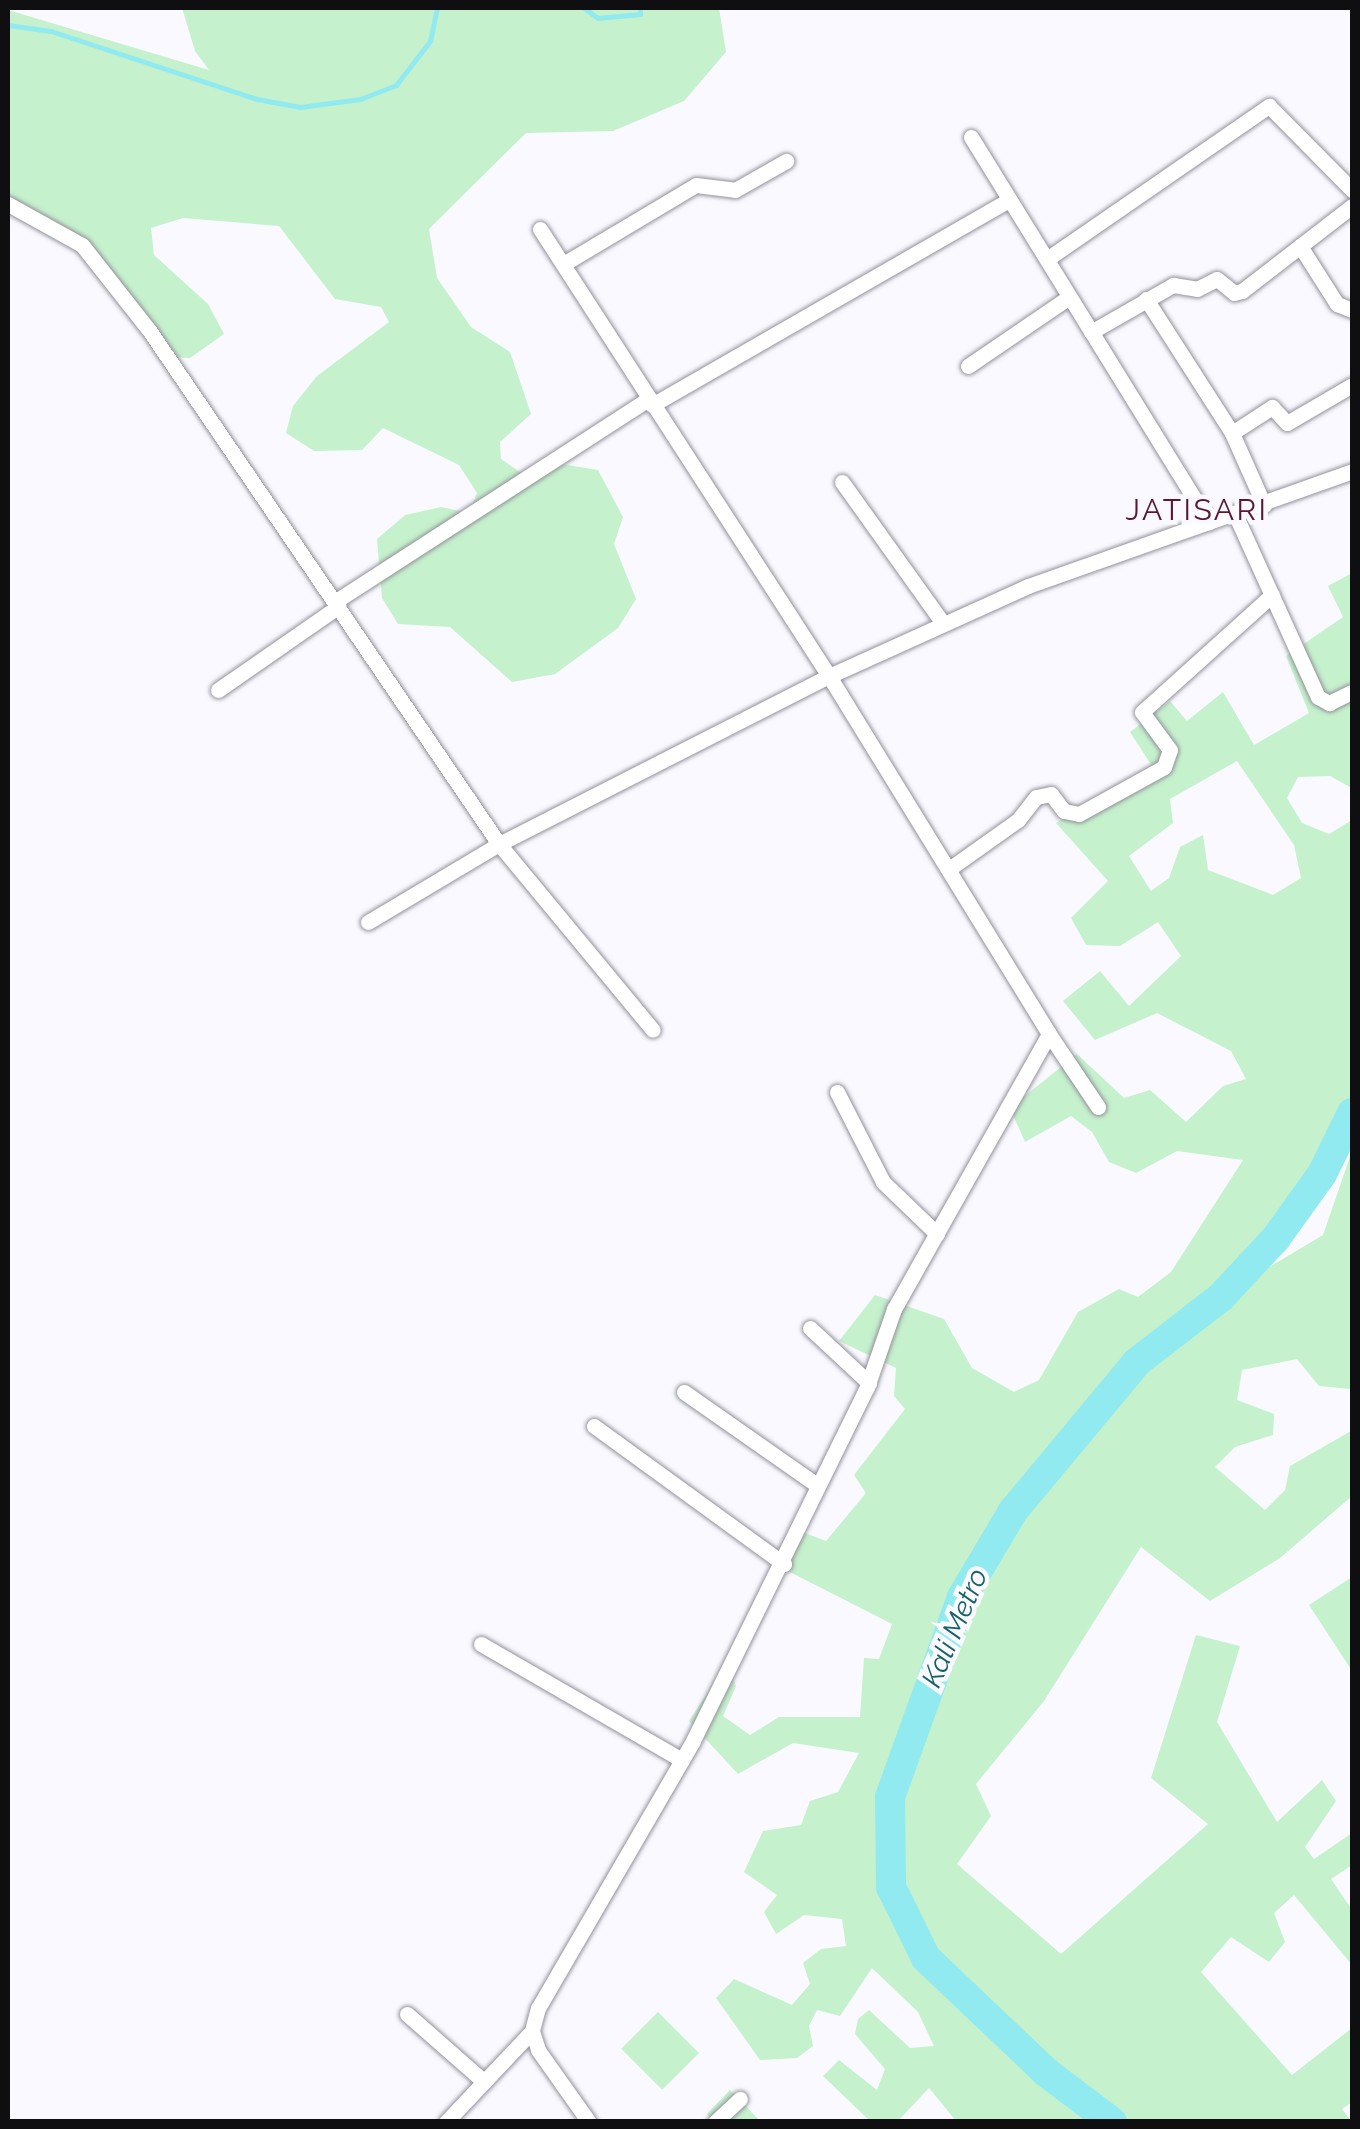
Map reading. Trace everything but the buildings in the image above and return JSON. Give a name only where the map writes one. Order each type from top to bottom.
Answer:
[{"type":"street","points":[[1048,260],[1269,106],[1352,190]]},
{"type":"street","points":[[971,137],[1209,522]]},
{"type":"street","points":[[565,262],[696,186],[735,190],[786,161]]},
{"type":"street","points":[[218,690],[338,604],[650,402],[1009,200]]},
{"type":"street","points":[[8,204],[82,245],[338,604],[500,844],[653,1030]]},
{"type":"street","points":[[1091,332],[1173,285],[1197,289],[1213,279],[1237,293],[1352,206]]},
{"type":"street","points":[[540,229],[565,262],[650,402],[829,676],[1098,1107]]},
{"type":"street","points":[[1300,246],[1337,304],[1352,310]]},
{"type":"street","points":[[968,366],[1069,297]]},
{"type":"street","points":[[1146,299],[1232,433],[1264,505]]},
{"type":"street","points":[[1232,433],[1272,408],[1287,423],[1352,385]]},
{"type":"street","points":[[368,922],[500,844],[829,676],[943,623],[1352,471]]},
{"type":"street","points":[[842,482],[943,623]]},
{"type":"street","points":[[1236,514],[1318,697],[1329,703],[1352,692]]},
{"type":"street","points":[[946,864],[996,838],[1045,794],[1058,798],[1070,815],[1079,814],[1164,767],[1170,750],[1142,712],[1268,587]]},
{"type":"street","points":[[446,2122],[532,2032],[538,2008],[682,1760],[784,1564],[869,1383],[894,1309],[1049,1034]]},
{"type":"street","points":[[838,1092],[883,1182],[937,1234]]},
{"type":"street","points":[[810,1328],[869,1383]]},
{"type":"street","points":[[684,1392],[818,1485]]},
{"type":"street","points":[[594,1426],[784,1564]]},
{"type":"street","points":[[481,1644],[682,1760]]},
{"type":"street","points":[[406,2014],[482,2080]]},
{"type":"street","points":[[532,2032],[546,2068],[589,2122]]},
{"type":"street","points":[[714,2122],[740,2099]]},
{"type":"green space","points":[[182,8],[719,8],[726,52],[684,101],[613,131],[526,133],[429,229],[437,278],[471,327],[510,352],[531,414],[500,442],[501,459],[524,475],[561,464],[598,470],[623,517],[614,544],[636,599],[618,628],[555,674],[512,682],[450,627],[398,624],[382,598],[377,539],[405,515],[441,507],[469,513],[477,493],[459,465],[383,428],[362,450],[314,451],[286,433],[293,406],[317,376],[389,322],[381,307],[335,299],[279,226],[183,218],[151,228],[154,255],[208,304],[224,334],[190,358],[165,357],[82,245],[8,204],[8,10],[209,70],[195,51]]},
{"type":"green space","points":[[1352,573],[1352,788],[1330,776],[1298,777],[1287,798],[1302,823],[1329,834],[1352,820],[1352,1113],[1322,1174],[1276,1238],[1224,1294],[1323,1235],[1352,1151],[1352,1496],[1280,1558],[1210,1601],[1141,1547],[1044,1701],[976,1784],[991,1816],[957,1864],[1061,1954],[1208,1824],[1151,1778],[1196,1635],[1240,1646],[1217,1722],[1277,1822],[1322,1780],[1336,1801],[1305,1847],[1314,1859],[1352,1833],[1352,1865],[1331,1879],[1352,1910],[1352,1965],[1294,1895],[1274,1913],[1285,1942],[1269,1962],[1231,1937],[1201,1972],[1292,2075],[1352,2028],[1352,2102],[1342,2109],[1351,2121],[956,2121],[929,2088],[898,2121],[870,2121],[823,2076],[839,2060],[877,2090],[885,2069],[855,2034],[858,2019],[869,2010],[910,2048],[934,2046],[918,2012],[872,1968],[840,2016],[817,2010],[809,2026],[813,2046],[797,2058],[760,2060],[716,1998],[734,1979],[792,2005],[810,1984],[803,1963],[821,1949],[846,1946],[842,1919],[804,1915],[776,1934],[764,1912],[777,1895],[744,1872],[763,1831],[801,1825],[810,1801],[838,1792],[859,1753],[793,1743],[738,1774],[689,1721],[719,1675],[730,1670],[736,1686],[723,1716],[750,1735],[779,1717],[860,1717],[864,1658],[879,1659],[892,1624],[776,1565],[797,1530],[826,1541],[866,1493],[854,1475],[905,1409],[894,1396],[896,1368],[839,1341],[875,1295],[944,1319],[972,1368],[1014,1392],[1039,1380],[1078,1312],[1119,1289],[1138,1297],[1171,1272],[1243,1160],[1177,1151],[1136,1173],[1109,1162],[1092,1132],[1071,1116],[1025,1142],[1010,1108],[1077,1054],[1124,1098],[1150,1090],[1186,1122],[1223,1086],[1246,1079],[1231,1051],[1157,1013],[1095,1040],[1063,1001],[1100,971],[1129,1006],[1181,956],[1158,922],[1120,946],[1086,945],[1071,918],[1108,881],[1056,823],[1152,766],[1130,732],[1170,701],[1187,721],[1223,692],[1254,745],[1309,713],[1286,656],[1343,617],[1328,586]],"holes":[[[1237,761],[1294,845],[1301,878],[1273,895],[1208,870],[1203,835],[1180,847],[1169,878],[1151,891],[1129,856],[1173,823],[1170,799]],[[1297,1359],[1319,1386],[1350,1389],[1351,1431],[1290,1466],[1285,1490],[1265,1510],[1215,1467],[1235,1447],[1273,1435],[1274,1414],[1237,1400],[1242,1370]]]},
{"type":"green space","points":[[1352,1577],[1352,1671],[1309,1605]]},
{"type":"green space","points":[[658,2012],[699,2053],[662,2090],[621,2049]]},
{"type":"green space","points":[[730,2090],[760,2121],[712,2121],[707,2114]]},
{"type":"waterway","points":[[8,25],[51,31],[257,99],[300,107],[360,99],[396,85],[430,41],[437,8]]},
{"type":"waterway","points":[[584,8],[598,18],[640,14],[640,8]]},
{"type":"waterway","name":"Kali Metro","points":[[1112,2122],[1046,2072],[926,1958],[891,1887],[890,1797],[962,1597],[1013,1511],[1137,1362],[1221,1297],[1276,1238],[1322,1174],[1352,1113]]},
{"type":"district","name":"JATISARI","points":[[1197,510]]}]
